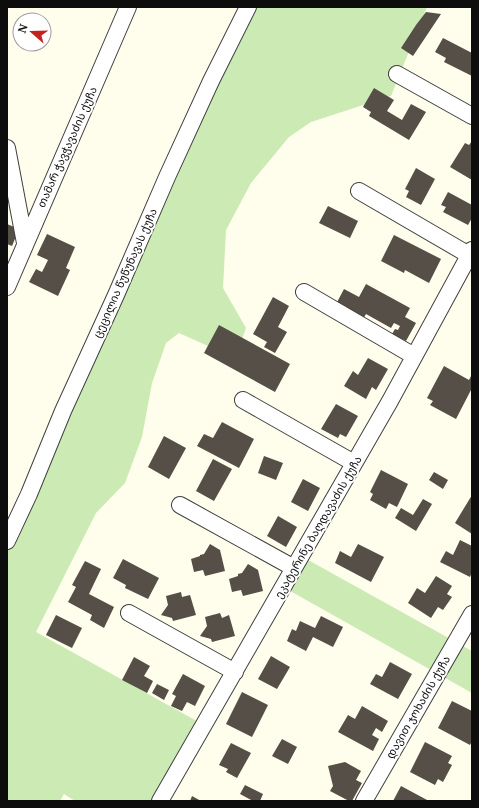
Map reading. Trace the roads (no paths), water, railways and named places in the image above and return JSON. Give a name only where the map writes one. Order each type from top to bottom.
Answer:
[{"type":"street","name":"თამარ ჭავჭავაძის ქუჩა","points":[[7,287],[25,242],[128,7]]},
{"type":"street","name":"ცეცილია წუწუნავას ქუჩა","points":[[7,541],[29,494],[63,411],[116,295],[155,204],[211,81],[248,7]]},
{"type":"street","points":[[397,74],[472,116]]},
{"type":"street","points":[[7,148],[25,242]]},
{"type":"street","points":[[359,191],[471,253]]},
{"type":"street","name":"ეკატერინე ბაღდავაძის ქუჩა","points":[[160,801],[354,463],[471,253]]},
{"type":"street","points":[[304,292],[414,356]]},
{"type":"street","points":[[243,400],[354,463]]},
{"type":"street","points":[[180,505],[294,568]]},
{"type":"street","points":[[129,613],[235,672]]},
{"type":"street","name":"დავით ჯოხაძის ქუჩა","points":[[364,801],[472,614]]}]
